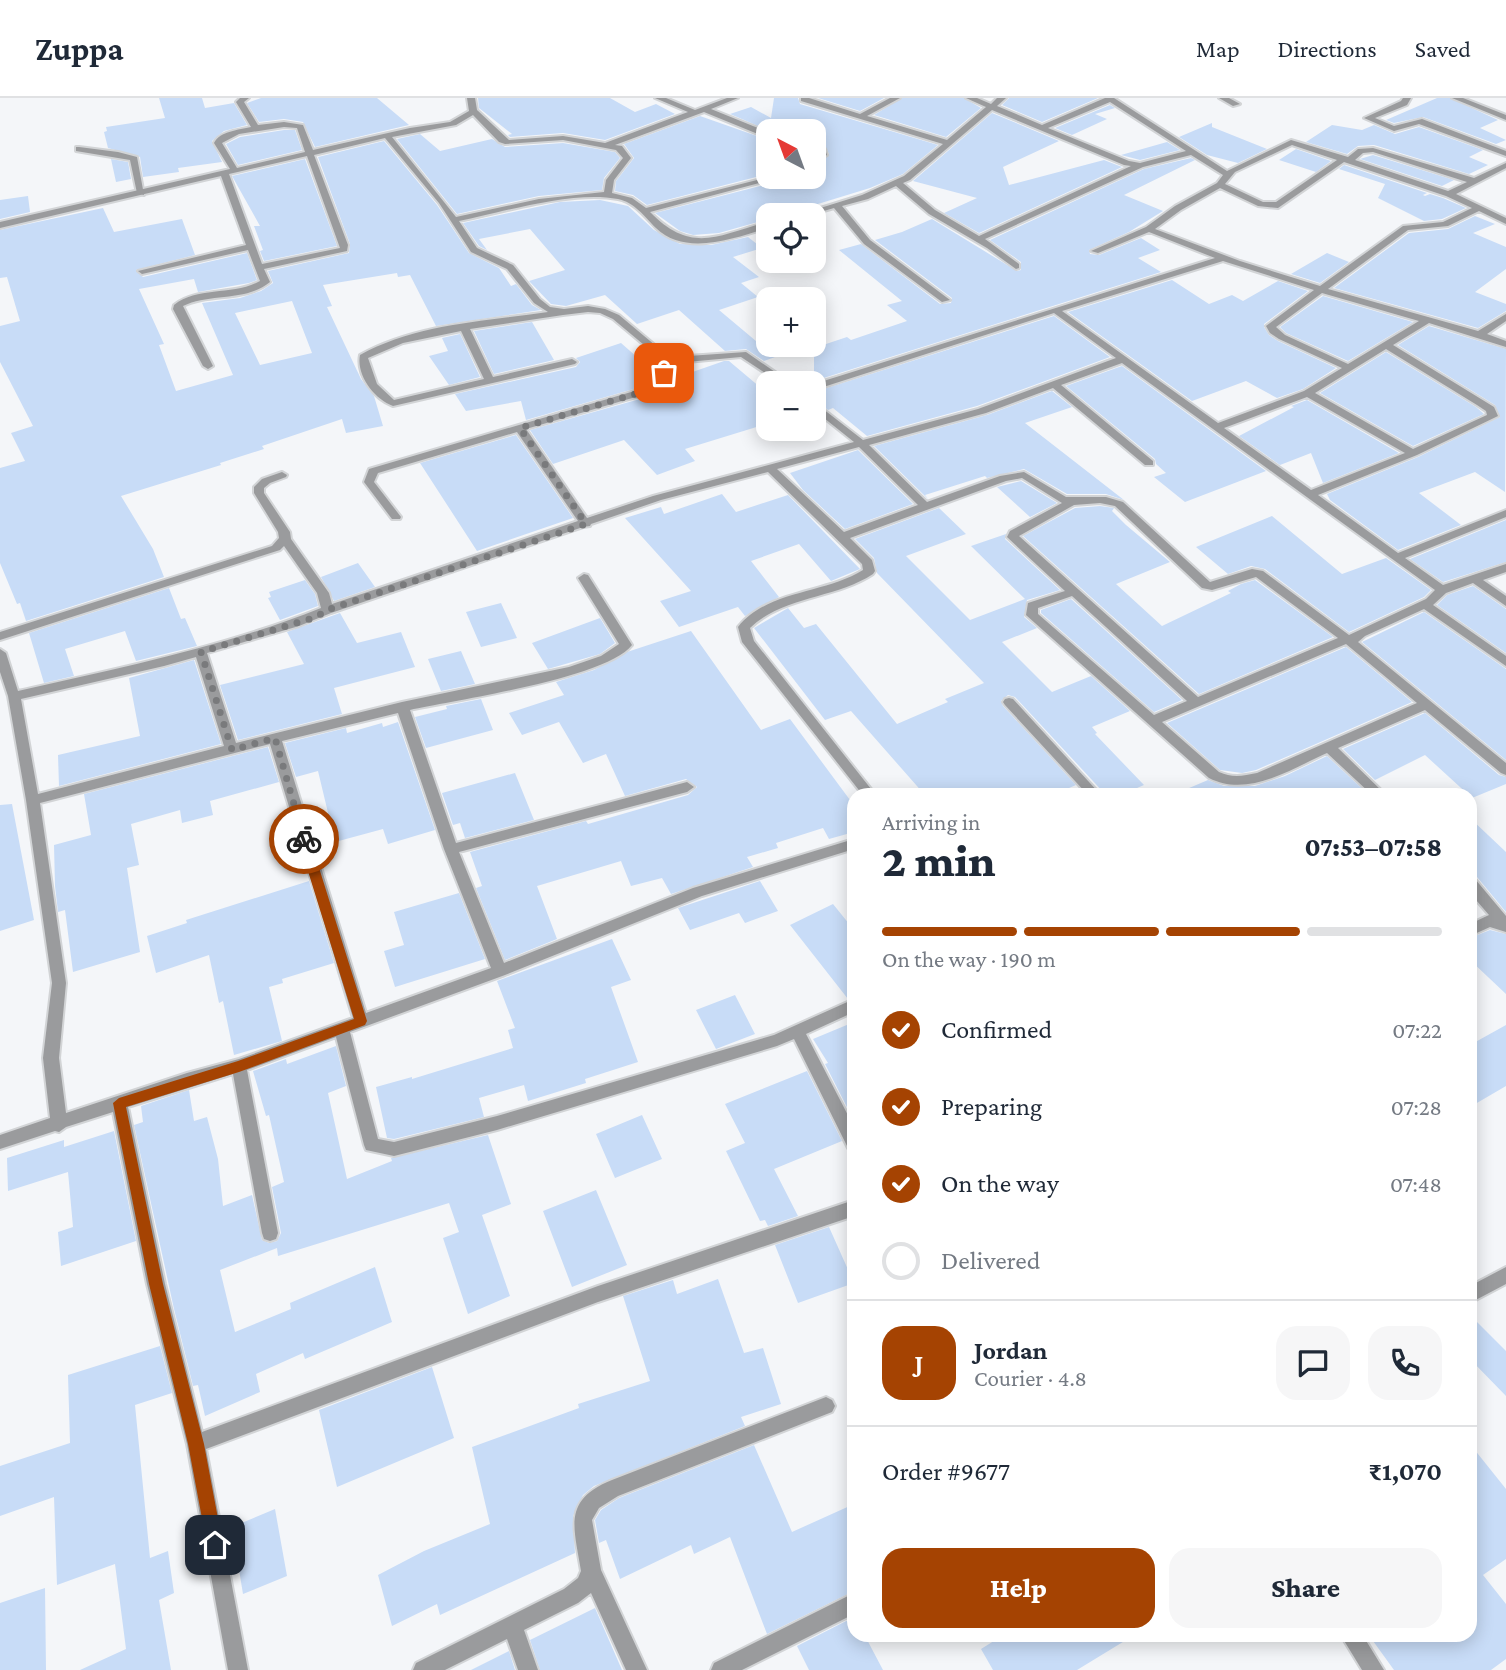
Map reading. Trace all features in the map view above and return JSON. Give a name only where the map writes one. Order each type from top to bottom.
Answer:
[{"type":"street","points":[[245,98],[240,102],[256,129]]},
{"type":"street","points":[[471,98],[473,111],[502,140],[508,142],[563,138],[619,148],[627,158],[610,180],[608,195]]},
{"type":"street","points":[[659,98],[756,131]]},
{"type":"street","points":[[608,145],[734,98]]},
{"type":"street","points":[[861,116],[895,98]]},
{"type":"street","points":[[971,98],[1111,158],[1140,165]]},
{"type":"street","points":[[826,209],[898,183],[926,163],[1002,98]]},
{"type":"street","points":[[1223,98],[1236,104]]},
{"type":"street","points":[[1407,98],[1404,103],[1368,118],[1394,129],[1419,121],[1506,154]]},
{"type":"street","points":[[1456,98],[1506,118]]},
{"type":"street","points":[[804,99],[948,143]]},
{"type":"street","points":[[1041,128],[1110,99],[1227,174]]},
{"type":"street","points":[[0,225],[455,122],[470,116],[473,111]]},
{"type":"street","points":[[236,172],[218,144],[219,139],[256,129],[295,124],[300,127],[344,249],[260,267]]},
{"type":"street","points":[[387,136],[424,178],[474,250],[510,267],[537,301],[547,309],[564,312]]},
{"type":"street","points":[[1095,251],[1149,229],[1178,208],[1220,185],[1227,174],[1284,143],[1291,142],[1449,194],[1506,221]]},
{"type":"street","points":[[79,149],[134,159],[141,193]]},
{"type":"street","points":[[1220,185],[1261,204],[1278,205],[1348,159],[1373,150],[1474,181]]},
{"type":"street","points":[[979,239],[1140,165],[1192,152]]},
{"type":"street","points":[[1449,194],[1506,165]]},
{"type":"street","points":[[208,366],[178,309],[179,305],[193,299],[265,282],[225,174]]},
{"type":"street","points":[[644,211],[756,183]]},
{"type":"street","points":[[898,183],[932,212],[979,239],[1016,266]]},
{"type":"street","points":[[453,220],[549,201],[608,195],[625,197],[666,232],[680,239],[718,237],[756,228]]},
{"type":"street","points":[[837,206],[867,242],[945,300]]},
{"type":"street","points":[[1349,368],[1282,337],[1273,331],[1271,326],[1406,228],[1445,224],[1479,208]]},
{"type":"street","points":[[1149,229],[1222,259],[1320,290],[1480,334],[1506,344]]},
{"type":"street","points":[[142,271],[251,247]]},
{"type":"street","points":[[826,383],[1222,259]]},
{"type":"street","points":[[572,362],[393,403],[380,396],[363,364],[363,357],[380,347],[465,329],[588,309],[602,310],[616,317],[659,353],[673,360],[743,354],[768,371]]},
{"type":"street","points":[[1055,310],[1443,590]]},
{"type":"street","points":[[1480,334],[1506,317]]},
{"type":"street","points":[[1217,428],[1308,393],[1427,320]]},
{"type":"street","points":[[465,329],[490,382]]},
{"type":"street","points":[[1386,345],[1481,402],[1490,409],[1493,416]]},
{"type":"street","points":[[14,696],[131,672],[201,652],[305,620],[327,610],[657,498],[982,411],[1056,386],[1123,359]]},
{"type":"street","points":[[396,517],[369,482],[373,471],[642,392],[659,379],[673,360]]},
{"type":"street","points":[[1056,386],[1149,463]]},
{"type":"street","points":[[1308,393],[1413,453]]},
{"type":"street","points":[[1312,494],[1506,412]]},
{"type":"street","points":[[826,415],[860,442],[925,506]]},
{"type":"street","points":[[520,428],[586,524]]},
{"type":"street","points":[[769,467],[868,563],[869,571],[850,583],[752,617],[744,627],[748,642],[864,788]]},
{"type":"street","points":[[842,537],[1016,474],[1032,478],[1059,499],[1071,502],[1110,499],[1119,504],[1206,585],[1212,586],[1251,573],[1259,574],[1350,641],[1506,770]]},
{"type":"street","points":[[282,475],[266,481],[259,487],[259,493],[284,531],[285,539],[323,593],[327,610]]},
{"type":"street","points":[[1071,502],[1022,528],[1014,533],[1013,537],[1196,702]]},
{"type":"street","points":[[1398,557],[1506,513]]},
{"type":"street","points":[[0,636],[276,548],[285,539]]},
{"type":"street","points":[[1152,721],[1350,641],[1438,597],[1443,590],[1506,568]]},
{"type":"street","points":[[33,800],[402,706],[531,680],[612,657],[626,645],[584,578]]},
{"type":"street","points":[[1474,579],[1506,602]]},
{"type":"street","points":[[1073,592],[1032,606],[1031,615],[1194,759],[1226,781],[1244,781],[1260,777],[1426,704]]},
{"type":"street","points":[[1424,604],[1506,662]]},
{"type":"street","points":[[201,652],[232,750]]},
{"type":"street","points":[[0,653],[14,696],[33,800],[59,983],[51,1058],[59,1125]]},
{"type":"street","points":[[1009,702],[1088,788]]},
{"type":"street","points":[[402,706],[451,849],[500,971]]},
{"type":"street","points":[[275,738],[360,1021]]},
{"type":"street","points":[[1329,747],[1373,788]]},
{"type":"street","points":[[451,849],[687,787]]},
{"type":"street","points":[[0,1142],[239,1066],[500,971],[698,892],[847,846]]},
{"type":"street","points":[[1477,891],[1506,926]]},
{"type":"street","points":[[1477,927],[1489,921],[1506,926]]},
{"type":"street","points":[[341,1028],[372,1146],[394,1149],[497,1123],[777,1040],[847,1009]]},
{"type":"street","points":[[798,1031],[847,1129]]},
{"type":"street","points":[[239,1066],[270,1233]]},
{"type":"street","points":[[119,1103],[156,1284],[196,1444],[238,1670]]},
{"type":"street","points":[[196,1444],[598,1294],[847,1210]]},
{"type":"street","points":[[1477,1291],[1506,1275]]},
{"type":"street","points":[[637,1670],[591,1571],[582,1519],[592,1502],[612,1489],[826,1406]]},
{"type":"street","points":[[424,1670],[571,1596],[585,1585],[591,1571]]},
{"type":"street","points":[[721,1670],[847,1607]]},
{"type":"street","points":[[513,1627],[528,1670]]},
{"type":"street","points":[[1355,1642],[1374,1670]]},
{"type":"building","points":[[159,98],[202,98],[205,108],[234,103],[247,125],[224,131],[212,141],[222,162],[178,168],[179,172],[143,177],[140,157],[108,148],[104,132],[107,131],[106,127],[165,118]]},
{"type":"building","points":[[261,98],[377,98],[409,125],[315,147],[303,122],[284,119],[259,122],[247,103]]},
{"type":"building","points":[[478,98],[610,98],[635,112],[656,104],[675,114],[605,140],[563,133],[510,137],[508,135],[512,134],[479,108]]},
{"type":"building","points":[[774,98],[798,98],[800,104],[938,145],[903,174],[870,188],[821,203],[756,203],[756,222],[719,233],[693,235],[680,231],[655,213],[756,187],[826,189],[826,156],[829,154],[826,148],[826,119],[756,119],[756,125],[730,114],[751,107],[771,118]]},
{"type":"building","points":[[818,98],[884,98],[860,111]]},
{"type":"building","points":[[902,98],[964,98],[981,108],[946,137],[874,115]]},
{"type":"building","points":[[1009,98],[1098,98],[1042,122],[1002,105]]},
{"type":"building","points":[[1437,98],[1450,98],[1498,120],[1480,128],[1506,140],[1496,144],[1423,117],[1394,123],[1386,120]]},
{"type":"building","points":[[1110,105],[1115,108],[1095,114],[1107,119],[1072,135],[1055,128]]},
{"type":"building","points":[[992,113],[1059,141],[1003,167],[1009,185],[1104,160],[1122,167],[979,233],[944,213],[977,198],[913,181]]},
{"type":"building","points":[[700,116],[756,136],[756,177],[647,205],[633,195],[615,191],[616,181],[634,158],[624,144]]},
{"type":"building","points":[[1212,123],[1212,127],[1267,149],[1238,163],[1207,155],[1179,137]]},
{"type":"building","points":[[1332,125],[1362,130],[1374,125],[1395,134],[1419,127],[1483,150],[1469,157],[1488,165],[1469,174],[1374,145],[1358,146],[1347,154],[1306,142]]},
{"type":"building","points":[[295,130],[302,150],[238,165],[226,144],[240,137]]},
{"type":"building","points":[[420,134],[440,151],[492,139],[505,147],[563,143],[615,152],[620,158],[604,178],[602,190],[539,196],[457,214],[397,139]]},
{"type":"building","points":[[384,141],[437,205],[469,253],[499,268],[511,286],[516,284],[532,305],[541,310],[436,326],[410,275],[398,277],[397,273],[323,285],[332,306],[327,307],[361,379],[374,396],[383,426],[346,433],[342,419],[262,446],[264,449],[220,463],[221,465],[121,496],[153,549],[164,577],[26,621],[0,563],[0,468],[25,461],[11,433],[33,426],[0,362],[0,326],[20,321],[7,277],[0,278],[0,230],[103,208],[114,232],[182,219],[195,255],[136,270],[143,277],[247,253],[257,280],[249,283],[198,292],[194,279],[139,289],[164,344],[159,345],[176,391],[233,375],[202,303],[240,298],[261,291],[273,283],[268,271],[349,253],[350,244],[318,157]],"holes":[[[292,301],[312,353],[260,365],[235,313]]]},
{"type":"building","points":[[1167,142],[1180,150],[1140,160],[1121,155]]},
{"type":"building","points":[[1296,149],[1331,161],[1316,172],[1279,160]]},
{"type":"building","points":[[1373,155],[1454,180],[1442,186],[1360,159]]},
{"type":"building","points":[[1191,158],[1195,160],[1124,195],[1163,211],[1129,232],[1089,250],[1090,254],[1099,255],[1141,238],[1160,250],[1138,258],[1161,272],[826,377],[826,371],[814,371],[814,357],[826,357],[826,344],[847,337],[851,340],[907,321],[887,305],[902,301],[839,250],[861,244],[940,304],[951,303],[952,298],[875,240],[932,219],[1017,271],[1021,270],[1021,262],[990,240],[1144,169]]},
{"type":"building","points":[[111,159],[128,162],[131,179],[116,182]]},
{"type":"building","points":[[305,159],[337,246],[264,261],[254,226],[260,226],[232,176]]},
{"type":"building","points":[[1344,165],[1427,193],[1423,195],[1425,196],[1430,194],[1466,208],[1442,219],[1424,221],[1378,198],[1385,184],[1339,169]]},
{"type":"building","points":[[28,196],[30,212],[0,219],[0,200]]},
{"type":"building","points":[[600,200],[628,206],[654,230],[680,244],[711,245],[748,237],[756,243],[756,250],[733,257],[759,277],[741,283],[756,298],[719,310],[756,341],[756,356],[746,349],[725,351],[679,310],[637,324],[605,295],[566,306],[551,304],[529,281],[565,270],[530,229],[479,239],[487,250],[479,246],[463,223],[560,202]]},
{"type":"building","points":[[1475,216],[1495,224],[1473,233],[1506,247],[1506,269],[1475,292],[1506,304],[1506,311],[1478,328],[1334,288],[1409,233],[1448,229]]},
{"type":"building","points":[[1327,253],[1349,262],[1320,283],[1291,274]]},
{"type":"building","points":[[1172,280],[1209,304],[1232,295],[1243,301],[1278,281],[1308,291],[1264,324],[1264,327],[1269,335],[1278,341],[1336,368],[1303,389],[1277,398],[1246,381],[1192,401],[1068,312]]},
{"type":"building","points":[[1323,296],[1413,322],[1348,361],[1286,333],[1280,327]]},
{"type":"building","points":[[1054,316],[1110,357],[977,406],[867,436],[833,408],[826,408],[826,388]]},
{"type":"building","points":[[532,322],[554,360],[494,374],[474,331]]},
{"type":"building","points":[[1429,326],[1506,349],[1505,492],[1475,472],[1419,493],[1461,525],[1398,550],[1330,500],[1327,494],[1418,457],[1500,417],[1495,405],[1398,345]]},
{"type":"building","points":[[460,334],[480,377],[449,385],[429,356],[448,351],[442,338]]},
{"type":"building","points":[[621,343],[654,372],[637,388],[526,420],[521,401],[466,411],[455,394],[576,367],[580,362],[576,358]]},
{"type":"building","points":[[1386,352],[1484,414],[1413,446],[1320,393]]},
{"type":"building","points":[[758,357],[775,357],[764,361]]},
{"type":"building","points":[[729,361],[756,384],[756,427],[685,449],[695,461],[657,475],[624,440],[553,464],[530,430],[647,397],[664,382]]},
{"type":"building","points":[[1122,366],[1266,471],[1185,502],[1154,477],[1166,473],[1156,464],[1155,459],[1066,386]]},
{"type":"building","points":[[1052,391],[1072,407],[1025,423],[1124,500],[1106,494],[1067,494],[1024,469],[987,478],[985,476],[925,495],[928,499],[874,446],[987,415]]},
{"type":"building","points":[[1307,400],[1399,453],[1323,483],[1311,453],[1280,465],[1239,436],[1294,407],[1291,406]]},
{"type":"building","points":[[516,435],[573,518],[477,551],[420,463]]},
{"type":"building","points":[[858,450],[913,504],[845,529],[803,490],[790,473]]},
{"type":"building","points":[[1021,481],[1057,503],[1030,517],[997,487]]},
{"type":"building","points":[[722,494],[736,512],[788,495],[860,569],[831,581],[799,544],[751,561],[779,597],[745,616],[738,607],[679,627],[660,601],[691,591],[625,518],[661,507],[664,514]]},
{"type":"building","points":[[939,508],[966,534],[906,556],[970,620],[1025,599],[971,546],[1006,534],[1005,539],[1060,590],[1027,600],[1024,617],[1037,628],[1002,642],[1052,692],[1091,676],[1130,711],[1092,727],[1097,733],[1095,734],[1144,785],[1137,788],[1099,788],[1015,697],[1008,695],[1001,701],[1003,706],[1076,785],[1069,788],[919,788],[851,711],[825,720],[754,628],[788,608],[804,628],[816,624],[897,724],[948,702],[945,699],[984,683],[877,573],[874,558],[855,539]]},
{"type":"building","points":[[1075,508],[1114,508],[1112,511],[1126,525],[1170,562],[1116,584],[1162,626],[1231,593],[1228,591],[1241,584],[1255,580],[1333,637],[1199,694],[1023,536]]},
{"type":"building","points":[[1272,516],[1342,574],[1386,558],[1431,590],[1424,597],[1349,632],[1265,569],[1251,566],[1228,574],[1196,547]]},
{"type":"building","points":[[1506,520],[1506,562],[1443,582],[1410,559]]},
{"type":"building","points":[[358,563],[375,587],[334,601],[321,577]]},
{"type":"building","points":[[305,580],[315,594],[318,606],[280,620],[268,598],[271,597],[269,592]]},
{"type":"building","points":[[1473,586],[1506,609],[1506,653],[1437,605],[1447,595]]},
{"type":"building","points":[[169,588],[181,619],[185,618],[197,646],[136,661],[125,631],[65,649],[74,676],[44,683],[29,633]]},
{"type":"building","points":[[1071,599],[1182,700],[1154,712],[1041,613],[1041,610]]},
{"type":"building","points":[[501,603],[517,638],[481,647],[466,612]]},
{"type":"building","points":[[1424,612],[1506,669],[1506,760],[1362,642]]},
{"type":"building","points":[[340,613],[357,643],[401,632],[415,667],[334,688],[342,714],[238,740],[220,685],[304,664],[287,632]]},
{"type":"building","points":[[600,618],[615,643],[600,654],[548,669],[532,643]]},
{"type":"building","points":[[691,631],[761,730],[790,719],[847,796],[847,834],[829,839],[823,828],[776,843],[778,848],[747,857],[753,867],[671,894],[662,878],[631,886],[621,861],[537,886],[557,939],[505,960],[476,888],[482,886],[470,852],[586,821],[588,824],[688,795],[697,787],[686,779],[625,796],[606,754],[583,763],[559,722],[522,735],[509,713],[564,695],[556,682],[594,670],[627,652]]},
{"type":"building","points":[[1346,647],[1412,702],[1256,770],[1242,773],[1220,770],[1167,723]]},
{"type":"building","points":[[461,651],[475,684],[441,691],[428,659]]},
{"type":"building","points":[[194,660],[221,744],[59,786],[58,755],[140,736],[129,678]]},
{"type":"building","points":[[481,699],[493,730],[426,748],[415,717],[447,709],[446,706]]},
{"type":"building","points":[[1425,713],[1499,775],[1506,777],[1506,784],[1477,796],[1477,788],[1461,788],[1425,755],[1375,780],[1343,749]]},
{"type":"building","points":[[398,722],[435,830],[388,844],[383,829],[335,842],[318,771],[296,777],[285,743],[346,728],[347,733],[382,723],[383,727]]},
{"type":"building","points":[[268,747],[279,782],[210,801],[213,815],[182,823],[180,810],[131,824],[139,865],[127,868],[140,952],[73,972],[65,910],[58,912],[54,845],[91,835],[84,794]]},
{"type":"building","points":[[1327,756],[1362,788],[1189,788],[1208,780],[1224,786],[1255,786],[1285,776]]},
{"type":"building","points":[[515,773],[534,820],[465,838],[460,823],[453,825],[442,793]]},
{"type":"building","points":[[12,804],[34,920],[0,931],[0,805]]},
{"type":"building","points":[[1477,825],[1506,852],[1506,912],[1477,877]]},
{"type":"building","points":[[309,881],[334,963],[282,979],[283,983],[269,987],[282,1041],[234,1055],[223,1001],[219,1003],[209,955],[156,973],[147,936],[187,923],[186,920]]},
{"type":"building","points":[[760,881],[778,911],[745,923],[739,913],[690,930],[678,908]]},
{"type":"building","points":[[459,893],[485,959],[395,987],[384,951],[404,945],[394,912]]},
{"type":"building","points":[[833,904],[847,921],[847,998],[790,925]]},
{"type":"building","points":[[1490,930],[1506,934],[1506,994],[1477,967],[1477,935]]},
{"type":"building","points":[[612,939],[631,980],[611,987],[638,1062],[585,1079],[586,1083],[528,1101],[524,1085],[479,1098],[484,1117],[394,1139],[387,1138],[376,1087],[412,1079],[513,1048],[508,1030],[515,1028],[497,981]]},
{"type":"building","points":[[735,995],[755,1034],[716,1049],[696,1010]]},
{"type":"building","points":[[847,1025],[847,1107],[825,1064],[828,1063],[813,1039]]},
{"type":"building","points":[[1506,1025],[1506,1086],[1477,1103],[1477,1041]]},
{"type":"building","points":[[336,1046],[346,1086],[328,1093],[347,1179],[392,1161],[391,1158],[488,1135],[511,1204],[482,1215],[510,1296],[468,1314],[443,1238],[459,1232],[449,1203],[278,1256],[277,1248],[220,1270],[235,1332],[291,1309],[290,1303],[375,1267],[392,1322],[305,1359],[303,1353],[256,1374],[260,1392],[205,1416],[198,1385],[193,1386],[174,1309],[134,1125],[143,1122],[141,1106],[189,1090],[194,1121],[207,1117],[218,1159],[223,1206],[252,1195],[262,1240],[269,1243],[277,1241],[281,1233],[272,1187],[284,1182],[269,1115],[266,1116],[253,1071],[286,1059],[287,1064]]},
{"type":"building","points":[[807,1071],[842,1141],[774,1169],[798,1216],[768,1226],[765,1220],[760,1221],[726,1151],[745,1143],[725,1104]]},
{"type":"building","points":[[642,1115],[662,1159],[615,1178],[596,1134]]},
{"type":"building","points":[[114,1131],[136,1241],[61,1266],[58,1232],[73,1227],[68,1172],[8,1191],[7,1158],[64,1140],[64,1147]]},
{"type":"building","points":[[596,1190],[627,1265],[572,1287],[543,1211]]},
{"type":"building","points":[[829,1227],[847,1267],[847,1286],[798,1303],[775,1245]]},
{"type":"building","points":[[718,1279],[744,1353],[763,1348],[781,1404],[741,1417],[745,1426],[594,1486],[583,1495],[573,1516],[575,1553],[440,1615],[437,1604],[392,1626],[378,1575],[424,1551],[490,1524],[472,1447],[579,1408],[578,1404],[650,1381],[623,1296],[673,1280],[677,1294]]},
{"type":"building","points":[[1477,1322],[1506,1351],[1506,1396],[1477,1366]]},
{"type":"building","points":[[160,1346],[172,1393],[135,1405],[150,1558],[168,1551],[174,1593],[159,1600],[171,1670],[80,1670],[126,1649],[115,1564],[57,1585],[54,1497],[0,1516],[0,1466],[70,1443],[68,1375]]},
{"type":"building","points":[[432,1367],[454,1438],[337,1487],[319,1410]]},
{"type":"building","points":[[754,1445],[792,1532],[847,1507],[847,1594],[767,1634],[730,1537],[694,1554],[691,1545],[620,1579],[606,1540],[599,1543],[595,1520],[601,1510],[619,1498]]},
{"type":"building","points":[[1477,1453],[1506,1489],[1506,1559],[1483,1575],[1506,1604],[1506,1659],[1491,1670],[1394,1670],[1374,1642],[1477,1642]]},
{"type":"building","points":[[275,1509],[287,1576],[243,1594],[232,1527]]},
{"type":"building","points":[[45,1588],[46,1670],[0,1670],[0,1603]]},
{"type":"building","points":[[595,1608],[622,1670],[540,1670],[530,1640]]},
{"type":"building","points":[[847,1621],[847,1642],[868,1642],[883,1670],[809,1670],[797,1646]]},
{"type":"building","points":[[992,1642],[1123,1642],[1077,1670],[993,1670],[981,1649]]},
{"type":"building","points":[[509,1651],[515,1670],[471,1670]]},
{"type":"way so far","points":[[304,839],[275,738],[232,750],[201,652],[316,617],[327,610],[586,524],[520,428],[642,392],[664,373]]},
{"type":"route","points":[[215,1545],[196,1444],[156,1284],[119,1103],[239,1066],[360,1021],[304,839]]}]
